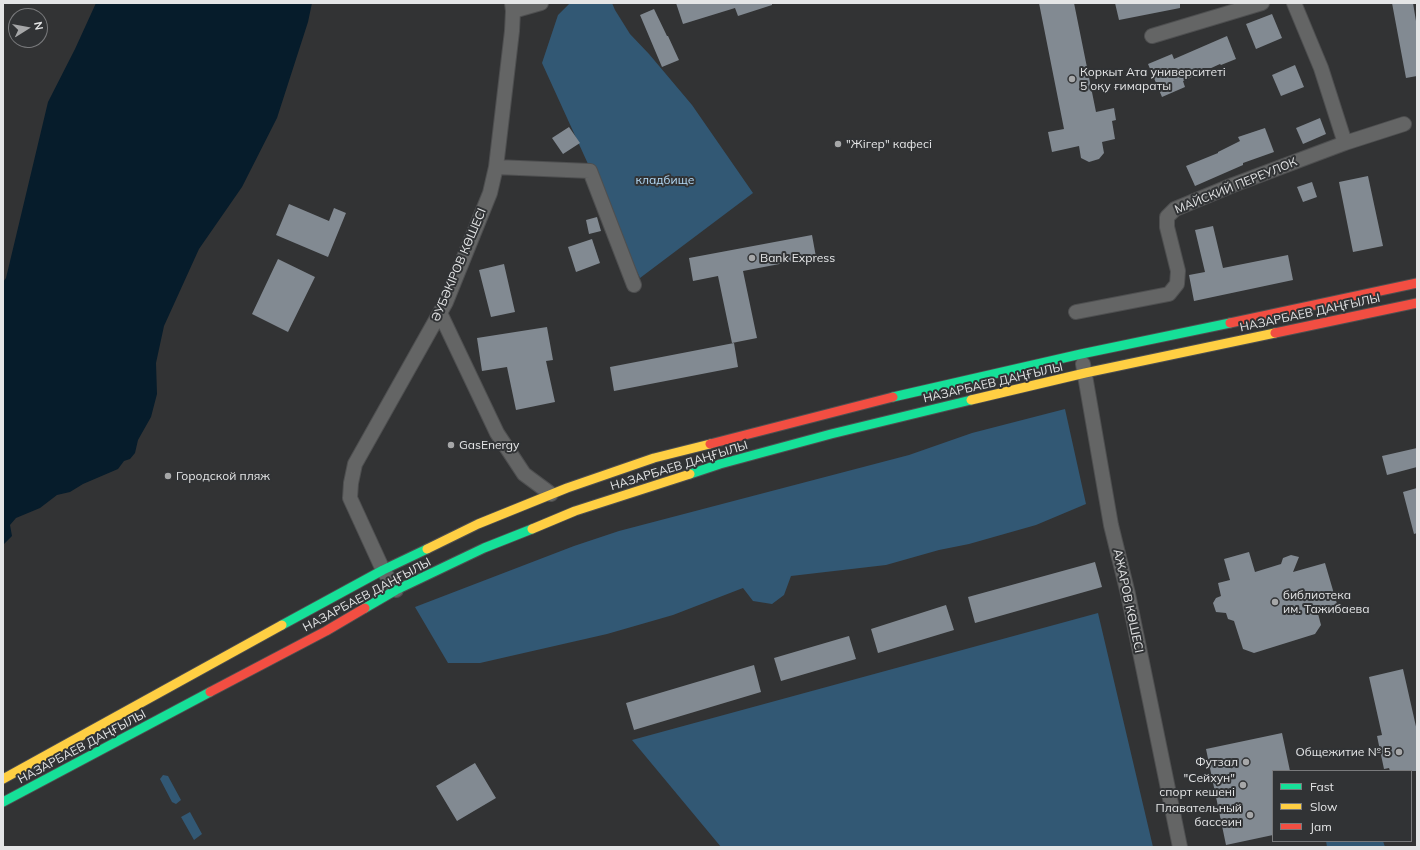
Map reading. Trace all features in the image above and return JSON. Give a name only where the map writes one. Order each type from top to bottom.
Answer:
[{"type":"main road","name":"НАЗАРБАЕВ ДАҢҒЫЛЫ","points":[[3,779],[383,570],[478,524],[551,494],[654,458],[907,394],[1080,354],[1417,283]]},
{"type":"main road","name":"НАЗАРБАЕВ ДАҢҒЫЛЫ","points":[[3,802],[326,631],[396,590],[484,548],[575,511],[720,464],[831,434],[1085,373],[1417,303]]},
{"type":"street","name":"ӘУБӘКІРОВ КӨШЕСІ","points":[[396,590],[383,570],[350,498],[355,464],[446,302],[490,193],[496,167],[513,7],[541,3]]},
{"type":"street","points":[[1152,36],[1262,3]]},
{"type":"street","points":[[1294,3],[1321,68],[1345,143]]},
{"type":"street","name":"МАЙСКИЙ ПЕРЕУЛОК","points":[[1076,312],[1169,294],[1177,284],[1178,271],[1167,227],[1167,217],[1175,209],[1233,184],[1345,143],[1404,124]]},
{"type":"street","points":[[496,167],[590,171],[634,285]]},
{"type":"street","points":[[440,313],[497,433],[524,474],[551,494]]},
{"type":"street","name":"АЖАРОВ КӨШЕСІ","points":[[1080,354],[1085,373],[1111,525],[1128,594],[1180,847]]},
{"type":"green space","name":"кладбище","points":[[570,3],[612,3],[630,34],[692,105],[753,193],[640,278],[542,63],[558,15]]},
{"type":"green space","points":[[1065,409],[1086,504],[1036,525],[886,565],[791,576],[784,595],[772,604],[753,601],[743,588],[673,615],[607,634],[480,663],[448,663],[415,607],[574,546],[619,531],[909,455],[972,433]]},
{"type":"green space","points":[[1098,613],[1153,847],[721,847],[632,740]]},
{"type":"green space","points":[[163,775],[168,776],[181,800],[176,804],[172,802],[160,779]]},
{"type":"green space","points":[[190,812],[202,834],[194,840],[181,817]]},
{"type":"green space","points":[[1326,842],[1383,842],[1385,847],[1327,847]]},
{"type":"shaded area","points":[[96,3],[312,3],[308,22],[277,118],[242,187],[199,249],[164,326],[156,363],[157,394],[151,417],[138,440],[135,453],[130,459],[124,461],[118,469],[83,484],[70,492],[57,495],[40,508],[16,518],[10,525],[12,536],[3,545],[3,282],[6,278],[48,102]]},
{"type":"building","points":[[676,3],[772,3],[772,5],[738,16],[735,8],[683,24]]},
{"type":"building","name":"Коркыт Ата университеті 5 оқу ғимараты","points":[[1039,3],[1074,3],[1096,112],[1114,108],[1116,120],[1112,121],[1115,139],[1102,142],[1104,153],[1099,159],[1089,162],[1081,158],[1079,146],[1052,152],[1048,132],[1064,129]]},
{"type":"building","points":[[1115,3],[1180,3],[1180,8],[1119,20]]},
{"type":"building","points":[[1392,3],[1413,3],[1417,27],[1417,76],[1406,78]]},
{"type":"building","points":[[654,9],[679,60],[662,67],[640,15]]},
{"type":"building","points":[[1272,14],[1282,38],[1256,49],[1246,24]]},
{"type":"building","points":[[1227,36],[1236,59],[1221,65],[1220,64],[1183,81],[1185,87],[1162,97],[1148,64],[1172,54],[1174,59]]},
{"type":"building","points":[[1295,65],[1304,87],[1281,96],[1272,75]]},
{"type":"building","points":[[1320,118],[1326,134],[1303,144],[1296,128]]},
{"type":"building","points":[[569,127],[580,143],[563,154],[552,138]]},
{"type":"building","points":[[1265,128],[1274,152],[1243,163],[1243,165],[1195,186],[1186,166],[1218,153],[1240,141],[1238,137]]},
{"type":"building","points":[[1368,176],[1383,246],[1353,252],[1339,182]]},
{"type":"building","points":[[1312,182],[1317,197],[1303,202],[1297,187]]},
{"type":"building","points":[[289,204],[329,221],[334,208],[346,213],[328,257],[276,235]]},
{"type":"building","points":[[597,217],[601,231],[589,234],[586,220]]},
{"type":"building","points":[[1213,226],[1223,268],[1288,255],[1293,280],[1194,301],[1189,275],[1205,272],[1195,230]]},
{"type":"building","name":"Bank Express","points":[[812,235],[816,257],[743,271],[757,338],[732,343],[718,276],[693,281],[689,258]]},
{"type":"building","points":[[592,239],[600,263],[576,272],[568,247]]},
{"type":"building","points":[[278,259],[315,277],[288,332],[252,314]]},
{"type":"building","points":[[504,264],[515,312],[491,317],[479,270]]},
{"type":"building","points":[[547,327],[553,360],[546,361],[555,402],[516,410],[507,367],[482,371],[477,338]]},
{"type":"building","points":[[734,343],[738,367],[614,391],[610,367]]},
{"type":"building","points":[[1417,448],[1417,467],[1387,475],[1382,456]]},
{"type":"building","points":[[1417,488],[1417,533],[1414,534],[1403,492]]},
{"type":"building","name":"библиотека им. Тажибаева","points":[[1249,552],[1255,572],[1281,564],[1283,558],[1291,555],[1299,557],[1293,572],[1325,563],[1337,604],[1317,610],[1321,625],[1315,634],[1254,653],[1243,649],[1234,621],[1228,619],[1226,613],[1216,612],[1213,603],[1216,598],[1221,596],[1218,583],[1230,580],[1224,559]]},
{"type":"building","points":[[1095,562],[1102,587],[975,623],[968,597]]},
{"type":"building","points":[[946,605],[954,630],[878,653],[871,629]]},
{"type":"building","points":[[849,636],[856,659],[781,681],[774,658]]},
{"type":"building","points":[[754,665],[761,692],[634,730],[626,703]]},
{"type":"building","name":"Общежитие № 5","points":[[1403,669],[1417,731],[1417,771],[1390,770],[1389,768],[1384,769],[1377,736],[1382,735],[1369,677]]},
{"type":"building","name":"\"Сейхун\" спорт кешені","points":[[1282,733],[1290,770],[1272,770],[1272,835],[1226,845],[1206,749]]},
{"type":"building","points":[[475,763],[496,798],[457,821],[436,786]]},
{"type":"traffic: fast","points":[[893,397],[1081,354],[1230,323]]},
{"type":"traffic: fast","points":[[690,474],[720,464],[831,434],[971,400]]},
{"type":"traffic: fast","points":[[365,608],[396,590],[484,548],[532,529]]},
{"type":"traffic: fast","points":[[282,625],[383,570],[427,549]]},
{"type":"traffic: fast","points":[[3,802],[210,692]]},
{"type":"traffic: slow","points":[[971,400],[1085,373],[1275,333]]},
{"type":"traffic: slow","points":[[427,549],[478,524],[567,488],[654,458],[710,444]]},
{"type":"traffic: slow","points":[[532,529],[575,511],[690,474]]},
{"type":"traffic: slow","points":[[3,779],[282,625]]},
{"type":"traffic: jam","points":[[1230,323],[1417,283]]},
{"type":"traffic: jam","points":[[1275,333],[1417,303]]},
{"type":"traffic: jam","points":[[710,444],[893,397]]},
{"type":"traffic: jam","points":[[210,692],[326,631],[365,608]]},
{"type":"place","name":"Коркыт Ата университеті 5 оқу ғимараты","points":[[1072,79]]},
{"type":"place","name":"\"Жігер\" кафесі","points":[[838,144]]},
{"type":"place","name":"Bank Express","points":[[752,258]]},
{"type":"place","name":"GasEnergy","points":[[451,445]]},
{"type":"place","name":"Городской пляж","points":[[168,476]]},
{"type":"place","name":"библиотека им. Тажибаева","points":[[1275,602]]},
{"type":"place","name":"Общежитие № 5","points":[[1399,752]]},
{"type":"place","name":"Футзал","points":[[1246,762]]},
{"type":"place","name":"\"Сейхун\" спорт кешені","points":[[1243,785]]},
{"type":"place","name":"Плавательный бассеин","points":[[1250,815]]}]
